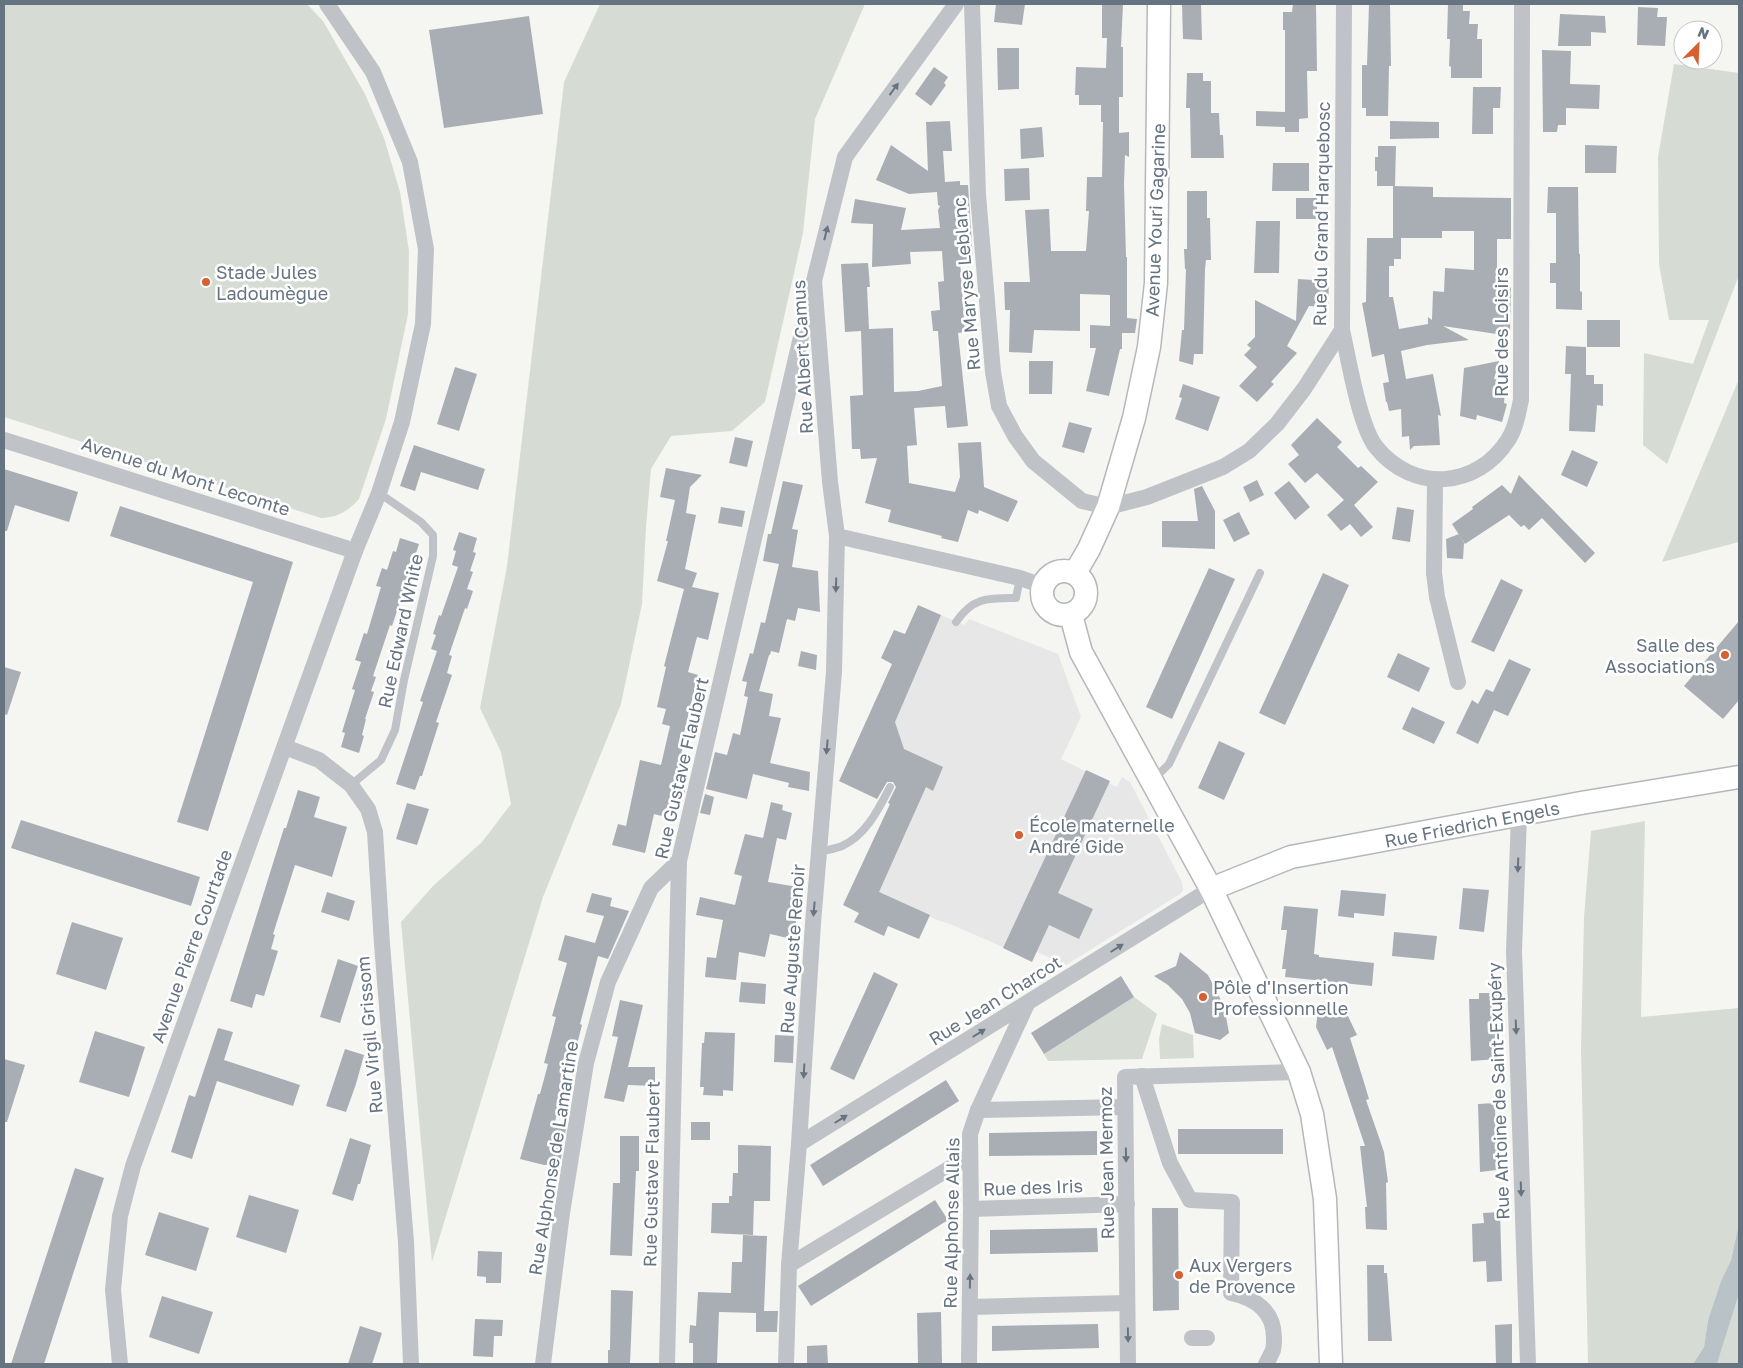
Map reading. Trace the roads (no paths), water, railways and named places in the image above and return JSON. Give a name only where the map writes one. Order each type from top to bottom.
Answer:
[{"type":"street","name":"Avenue Pierre Courtade","points":[[120,1364],[113,1290],[120,1216],[124,1200],[139,1149],[355,551],[379,493],[402,422],[423,324],[426,249],[410,162],[373,72],[327,4]]},
{"type":"street","name":"Rue Albert Camus","points":[[837,536],[830,482],[814,281],[845,157],[956,4]]},
{"type":"street","name":"Rue Maryse Leblanc","points":[[972,4],[978,195],[993,372],[999,406],[1015,436],[1033,461],[1082,501],[1108,507]]},
{"type":"street","name":"Avenue Youri Gagarine","points":[[1075,573],[1089,549],[1108,507],[1134,418],[1149,347],[1156,283],[1160,4]]},
{"type":"street","name":"Rue du Grand Harquebosc","points":[[1108,507],[1147,497],[1223,467],[1250,451],[1277,424],[1304,389],[1342,330],[1344,4]]},
{"type":"street","name":"Rue des Loisirs","points":[[1342,330],[1364,424],[1376,447],[1391,461],[1411,474],[1435,480],[1459,478],[1479,470],[1495,457],[1509,439],[1518,418],[1521,400],[1522,4]]},
{"type":"street","name":"Rue Gustave Flaubert","points":[[667,1364],[679,862],[814,281]]},
{"type":"street","name":"Avenue du Mont Lecomte","points":[[4,440],[355,551]]},
{"type":"street","points":[[1435,480],[1434,573],[1458,682]]},
{"type":"street","points":[[837,536],[1020,578],[1043,586]]},
{"type":"street","name":"Rue Auguste Renoir","points":[[786,1364],[789,1265],[834,672],[837,536]]},
{"type":"street","points":[[1062,570],[1075,573],[1084,582],[1086,595],[1082,607],[1071,614],[1058,615],[1048,609],[1042,598],[1043,586],[1050,575],[1056,572],[1062,570]]},
{"type":"street","points":[[1071,614],[1081,652],[1211,890],[1299,1072],[1312,1114],[1325,1198],[1331,1364]]},
{"type":"street","name":"Rue Virgil Grissom","points":[[285,747],[319,760],[351,785],[368,809],[375,832],[406,1242],[411,1364]]},
{"type":"street","name":"Rue Friedrich Engels","points":[[1211,890],[1291,857],[1581,803],[1739,777]]},
{"type":"street","name":"Rue Antoine de Saint-Exupéry","points":[[1519,816],[1514,951],[1528,1364]]},
{"type":"street","name":"Rue Alphonse de Lamartine","points":[[543,1364],[562,1213],[580,1099],[586,1064],[605,991],[651,888],[679,862]]},
{"type":"street","name":"Rue Jean Charcot","points":[[799,1144],[1211,890]]},
{"type":"street","name":"Rue Alphonse Allais","points":[[969,1364],[970,1134],[978,1110],[1027,1004]]},
{"type":"street","name":"Rue Jean Mermoz","points":[[1128,1364],[1125,1077],[1299,1072]]},
{"type":"street","points":[[1142,1076],[1170,1163],[1190,1200],[1232,1202],[1231,1293],[1253,1299],[1269,1316],[1274,1330],[1274,1348],[1266,1364]]},
{"type":"street","points":[[978,1110],[1125,1107]]},
{"type":"street","points":[[789,1265],[970,1156]]},
{"type":"street","name":"Rue des Iris","points":[[971,1208],[1127,1204]]},
{"type":"street","points":[[970,1307],[1128,1303]]},
{"type":"lane","name":"Rue Edward White","points":[[351,785],[380,760],[395,730],[404,680],[433,556],[433,535],[421,522],[379,493]]},
{"type":"lane","points":[[1152,781],[1169,764],[1260,573]]},
{"type":"lane","points":[[956,622],[964,610],[978,600],[1016,598],[1020,578]]},
{"type":"lane","points":[[819,852],[840,847],[854,840],[874,818],[890,787]]},
{"type":"place","name":"Stade Jules Ladoumègue","points":[[206,282]]},
{"type":"place","name":"Salle des Associations","points":[[1725,655]]},
{"type":"place","name":"École maternelle André Gide","points":[[1019,835]]},
{"type":"place","name":"Pôle d'Insertion Professionnelle","points":[[1203,997]]},
{"type":"place","name":"Aux Vergers de Provence","points":[[1179,1275]]}]
